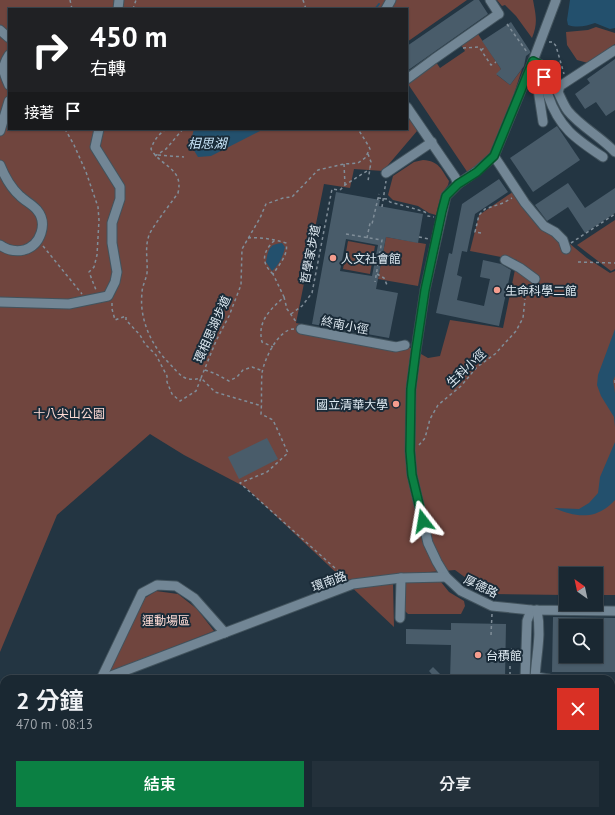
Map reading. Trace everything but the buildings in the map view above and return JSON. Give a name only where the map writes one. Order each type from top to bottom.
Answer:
[{"type":"street","points":[[408,78],[499,14],[490,0]]},
{"type":"street","name":"厚德路","points":[[556,0],[526,70],[494,156],[477,172],[458,184],[446,196],[425,290],[411,389],[410,451],[412,475],[428,543],[446,577],[461,591],[492,606],[534,610],[615,611]]},
{"type":"street","points":[[0,30],[8,37]]},
{"type":"street","points":[[615,50],[560,86],[558,92],[567,110],[576,120],[608,144],[615,152]]},
{"type":"street","points":[[8,56],[3,67],[4,74],[8,82]]},
{"type":"street","points":[[531,58],[543,122]]},
{"type":"street","points":[[531,58],[541,65],[548,95],[564,126],[575,137],[603,157]]},
{"type":"street","points":[[0,131],[8,104]]},
{"type":"street","points":[[408,108],[432,142],[458,184]]},
{"type":"street","points":[[0,302],[70,304],[108,296],[115,282],[117,272],[112,243],[112,223],[120,199],[120,187],[95,147],[99,130]]},
{"type":"street","points":[[386,173],[432,142]]},
{"type":"street","points":[[494,156],[518,194],[544,226],[555,232],[563,240],[566,248]]},
{"type":"street","points":[[0,165],[20,196],[37,210],[42,218],[43,226],[38,240],[26,249],[18,251],[6,250],[0,246]]},
{"type":"street","points":[[505,260],[520,268],[535,279]]},
{"type":"street","name":"終南小徑","points":[[301,329],[385,345],[400,347],[405,345]]},
{"type":"street","name":"環南路","points":[[113,675],[353,584],[401,578],[446,577]]},
{"type":"street","points":[[400,618],[401,578]]},
{"type":"street","name":"環南路","points":[[104,675],[142,593],[157,585],[176,586],[194,598],[226,633]]},
{"type":"street","points":[[534,610],[539,622],[539,644],[535,662],[535,675]]},
{"type":"street","points":[[526,675],[527,621],[534,610]]},
{"type":"path","points":[[507,24],[531,58]]},
{"type":"path","points":[[545,42],[553,42],[556,46],[566,82]]},
{"type":"path","points":[[463,48],[479,47],[491,65],[496,62]]},
{"type":"path","points":[[481,50],[486,47]]},
{"type":"path","points":[[66,130],[86,172],[98,207],[100,220],[97,256],[94,267],[89,272],[100,298]]},
{"type":"path","points":[[165,130],[158,135],[151,149],[155,156],[166,149],[182,130]]},
{"type":"path","points":[[359,130],[370,149],[368,154],[371,162],[368,181]]},
{"type":"path","name":"環相思湖步道","points":[[155,156],[179,178],[180,186],[178,193],[150,234],[146,246],[147,272],[142,293],[141,312],[147,331],[161,356],[184,378],[194,380],[201,378],[216,341],[230,316],[241,285],[242,249],[260,218],[266,204],[283,198],[292,197],[318,170],[344,164],[358,163],[368,154]]},
{"type":"path","points":[[158,155],[184,157]]},
{"type":"path","points":[[344,164],[345,185],[370,169]]},
{"type":"path","points":[[382,207],[386,173]]},
{"type":"path","name":"哲學家步道","points":[[291,314],[302,306],[312,293],[332,189],[340,190],[345,185]]},
{"type":"path","points":[[367,238],[370,223],[372,224],[378,194]]},
{"type":"path","points":[[482,233],[475,232],[479,215],[485,209],[503,203],[518,194]]},
{"type":"path","points":[[378,198],[425,212],[428,216],[432,217]]},
{"type":"path","points":[[566,248],[615,214]]},
{"type":"path","points":[[346,234],[382,240],[375,282]]},
{"type":"path","points":[[248,238],[260,237],[286,243],[288,248],[284,258],[273,274]]},
{"type":"path","points":[[419,237],[433,240]]},
{"type":"path","points":[[38,240],[88,301]]},
{"type":"path","points":[[275,240],[266,250],[265,263],[267,268],[273,274],[284,297],[287,309],[301,329]]},
{"type":"path","points":[[578,262],[615,263]]},
{"type":"path","points":[[376,274],[384,278],[388,285]]},
{"type":"path","points":[[273,347],[262,342],[260,335],[261,325],[268,312],[284,297]]},
{"type":"path","name":"生科小徑","points":[[415,449],[425,438],[430,419],[438,405],[461,386],[477,367],[495,354],[516,331],[523,318],[525,299]]},
{"type":"path","points":[[113,307],[112,309],[116,320],[126,316],[126,320],[156,355],[167,376],[166,382],[172,394],[180,401],[196,391],[201,378],[214,392],[262,406]]},
{"type":"path","points":[[301,329],[290,329],[282,334],[273,347],[262,371],[261,414],[273,420],[288,453],[267,472],[240,483],[353,584]]},
{"type":"path","points":[[204,370],[229,381],[237,377],[242,370],[252,367],[262,371]]},
{"type":"path","points":[[615,380],[615,385]]},
{"type":"path","points":[[491,634],[492,613]]},
{"type":"path","points":[[511,649],[521,649]]},
{"type":"path","points":[[510,660],[510,675]]},
{"type":"green space","name":"十八尖山公園","points":[[0,0],[467,0],[408,41],[408,8],[8,8],[8,130],[408,130],[408,114],[417,131],[383,171],[354,169],[350,188],[324,184],[296,323],[407,346],[428,358],[440,356],[450,320],[503,328],[517,260],[470,251],[479,215],[520,187],[546,224],[587,258],[610,273],[615,271],[615,595],[603,595],[603,567],[559,567],[559,595],[493,594],[477,586],[455,570],[417,573],[393,583],[394,627],[245,487],[184,455],[150,434],[57,515],[0,652]]},
{"type":"green space","points":[[497,0],[533,0],[536,19],[532,38],[516,16],[505,5],[502,6]]},
{"type":"green space","points":[[596,27],[615,33],[615,44],[588,63],[577,60],[567,45],[566,32],[588,30]]},
{"type":"green space","points":[[476,31],[501,69],[497,75],[510,85],[522,69],[494,156],[470,176],[408,84],[411,75],[434,59],[440,68],[465,51],[459,42]]},
{"type":"green space","points":[[423,160],[433,162],[439,166],[449,181],[441,195],[436,215],[429,213],[418,206],[393,200],[388,195],[393,176],[414,162]]},
{"type":"green space","points":[[615,220],[615,269],[611,271],[577,245]]},
{"type":"green space","points":[[386,237],[426,244],[418,286],[378,279]]},
{"type":"green space","points":[[348,241],[375,246],[370,274],[343,269]]},
{"type":"green space","points":[[407,582],[441,582],[449,592],[464,601],[465,606],[461,614],[408,614],[404,610],[404,585]]},
{"type":"green space","name":"運動場區","points":[[156,591],[178,594],[197,609],[214,631],[109,672],[145,598]]},
{"type":"water","points":[[570,0],[615,0],[615,28],[610,29],[595,23],[582,26],[568,25],[567,20]]},
{"type":"water","name":"相思湖","points":[[194,130],[262,130],[211,156],[198,157],[190,144]]},
{"type":"water","points":[[282,243],[285,247],[283,254],[279,263],[272,271],[266,262],[270,248],[274,245]]},
{"type":"water","points":[[615,329],[615,376],[613,381],[615,393],[615,427],[614,417],[601,396],[597,385],[598,375]]},
{"type":"water","points":[[615,442],[615,500],[601,511],[594,514],[571,514],[554,508],[579,509],[589,503],[598,493],[600,477]]},
{"type":"waterway","points":[[376,8],[379,4]]},
{"type":"place","name":"人文社會館","points":[[333,258]]},
{"type":"place","name":"生命科學二館","points":[[497,290]]},
{"type":"place","name":"國立清華大學","points":[[396,404]]},
{"type":"place","name":"台積館","points":[[478,655]]},
{"type":"route","points":[[423,521],[412,475],[410,451],[411,389],[425,290],[446,196],[458,184],[477,172],[494,156],[533,61],[541,65],[544,77]]}]
